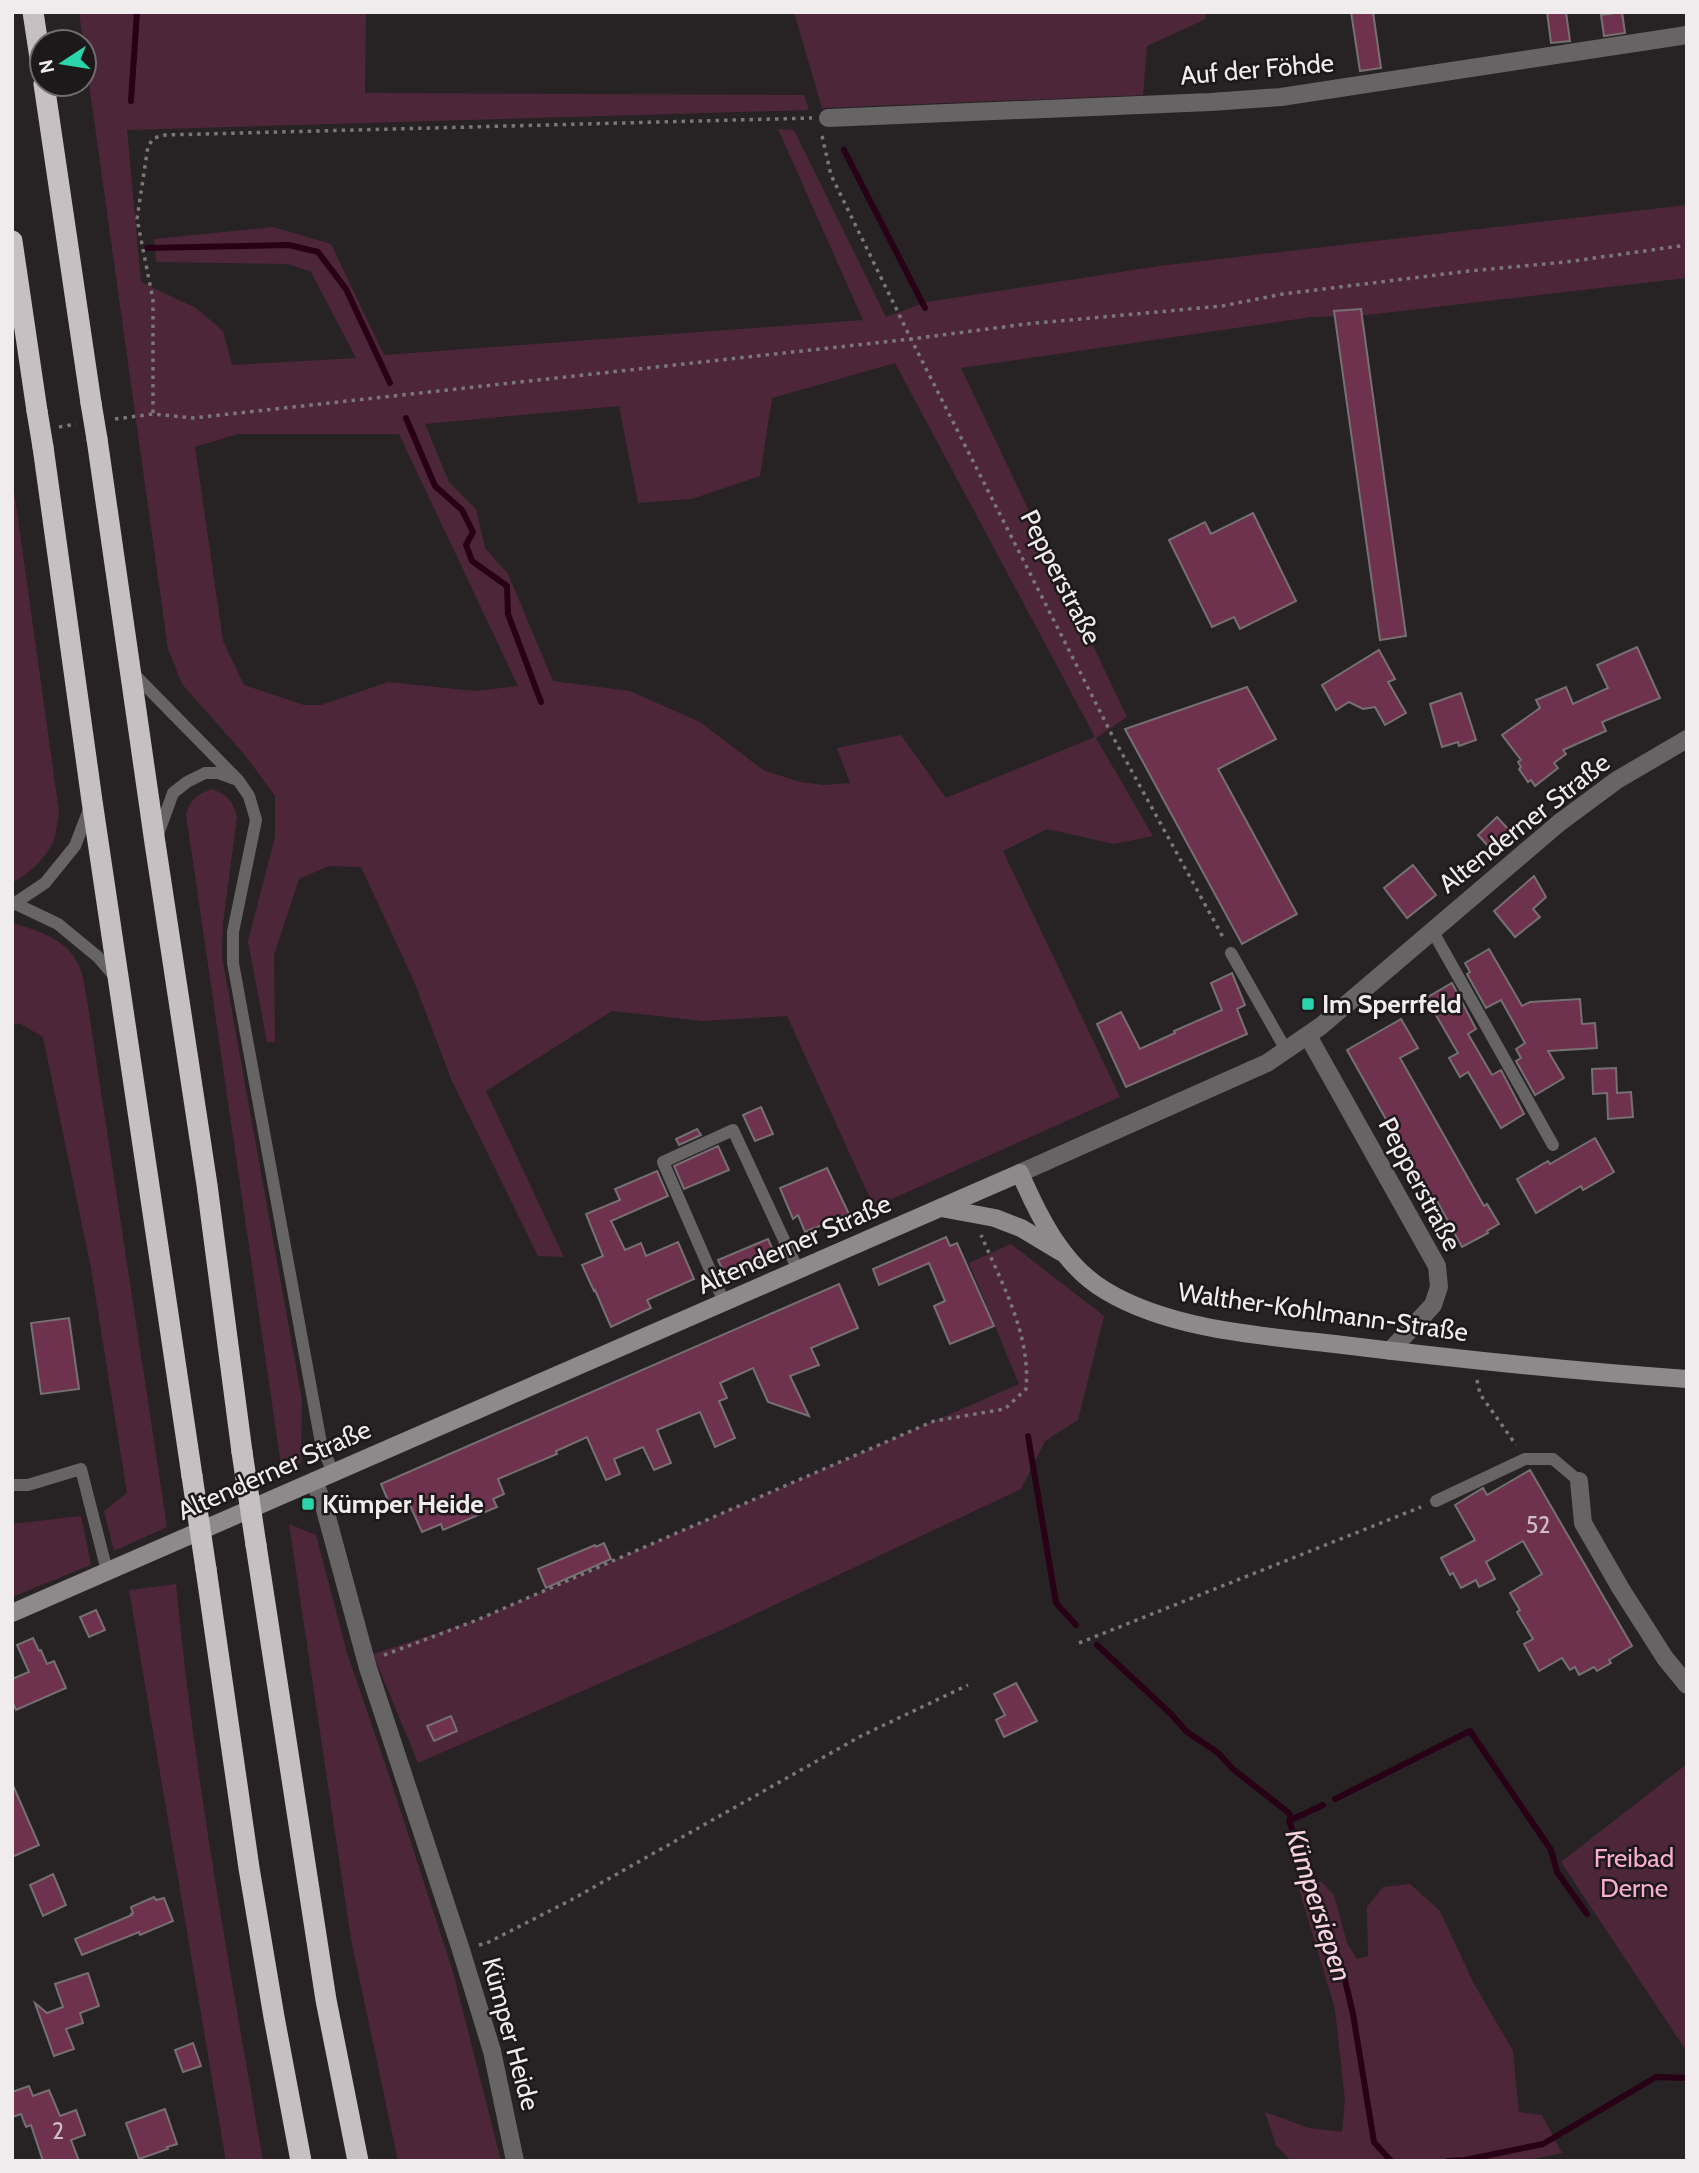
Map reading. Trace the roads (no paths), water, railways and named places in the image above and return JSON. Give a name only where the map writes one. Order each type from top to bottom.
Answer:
[{"type":"highway","points":[[46,98],[207,1185],[256,1545],[326,2000],[358,2161]]},
{"type":"highway","points":[[12,242],[37,411],[47,437],[92,801],[121,983],[249,1868],[301,2161]]},
{"type":"main road","name":"Altenderner Straße","points":[[12,1613],[1020,1172]]},
{"type":"main road","name":"Walther-Kohlmann-Straße","points":[[1020,1172],[1031,1199],[1063,1254],[1104,1291],[1151,1313],[1183,1322],[1226,1329],[1390,1351],[1561,1370],[1687,1379]]},
{"type":"main road","points":[[941,1208],[972,1213],[1021,1228],[1063,1254]]},
{"type":"street","name":"Auf der Föhde","points":[[828,118],[1281,97],[1687,35]]},
{"type":"street","name":"Altenderner Straße","points":[[1020,1172],[1248,1073],[1308,1036],[1559,823],[1617,780],[1687,739]]},
{"type":"street","name":"Pepperstraße","points":[[1308,1036],[1437,1266],[1438,1287],[1433,1305],[1390,1351]]},
{"type":"street","points":[[1579,1480],[1583,1523],[1665,1658],[1687,1685]]},
{"type":"street","name":"Kümper Heide","points":[[314,1481],[324,1506],[366,1662],[492,2051],[515,2161]]},
{"type":"lane","points":[[131,671],[238,780],[249,796],[256,820],[233,932],[233,963],[321,1443],[333,1474]]},
{"type":"lane","points":[[155,843],[173,793],[187,782],[205,773],[218,773],[238,780]]},
{"type":"lane","points":[[14,904],[45,883],[75,846],[92,801]]},
{"type":"lane","points":[[14,904],[58,924],[98,957],[121,983]]},
{"type":"lane","name":"Altenderner Straße","points":[[1432,930],[1553,1145]]},
{"type":"lane","points":[[1231,953],[1286,1050]]},
{"type":"lane","points":[[724,1302],[663,1162],[733,1130],[798,1270]]},
{"type":"lane","points":[[1436,1501],[1525,1459],[1553,1459],[1579,1480]]},
{"type":"lane","points":[[12,1485],[28,1485],[81,1469],[107,1571]]},
{"type":"waterway","points":[[131,101],[137,12]]},
{"type":"waterway","points":[[844,150],[925,308]]},
{"type":"waterway","name":"Kümpersiepen","points":[[147,248],[289,245],[318,252],[346,289],[390,383]]},
{"type":"waterway","name":"Kümpersiepen","points":[[406,418],[435,486],[462,510],[473,532],[466,545],[472,561],[507,586],[508,614],[541,702]]},
{"type":"waterway","name":"Kümpersiepen","points":[[1028,1436],[1056,1603],[1076,1625]]},
{"type":"waterway","name":"Kümpersiepen","points":[[1097,1645],[1187,1732],[1217,1752],[1233,1769],[1289,1813],[1289,1821],[1344,1976],[1374,2142],[1391,2161]]},
{"type":"waterway","points":[[1335,1799],[1470,1731],[1551,1850],[1557,1872],[1587,1914]]},
{"type":"waterway","points":[[1291,1820],[1323,1805]]},
{"type":"waterway","points":[[1448,2161],[1543,2144],[1656,2077],[1687,2078]]},
{"type":"place","name":"Im Sperrfeld","points":[[1308,1004]]},
{"type":"place","name":"Kümper Heide","points":[[308,1504]]},
{"type":"park label","name":"Freibad Derne","points":[[1634,1873]]}]
